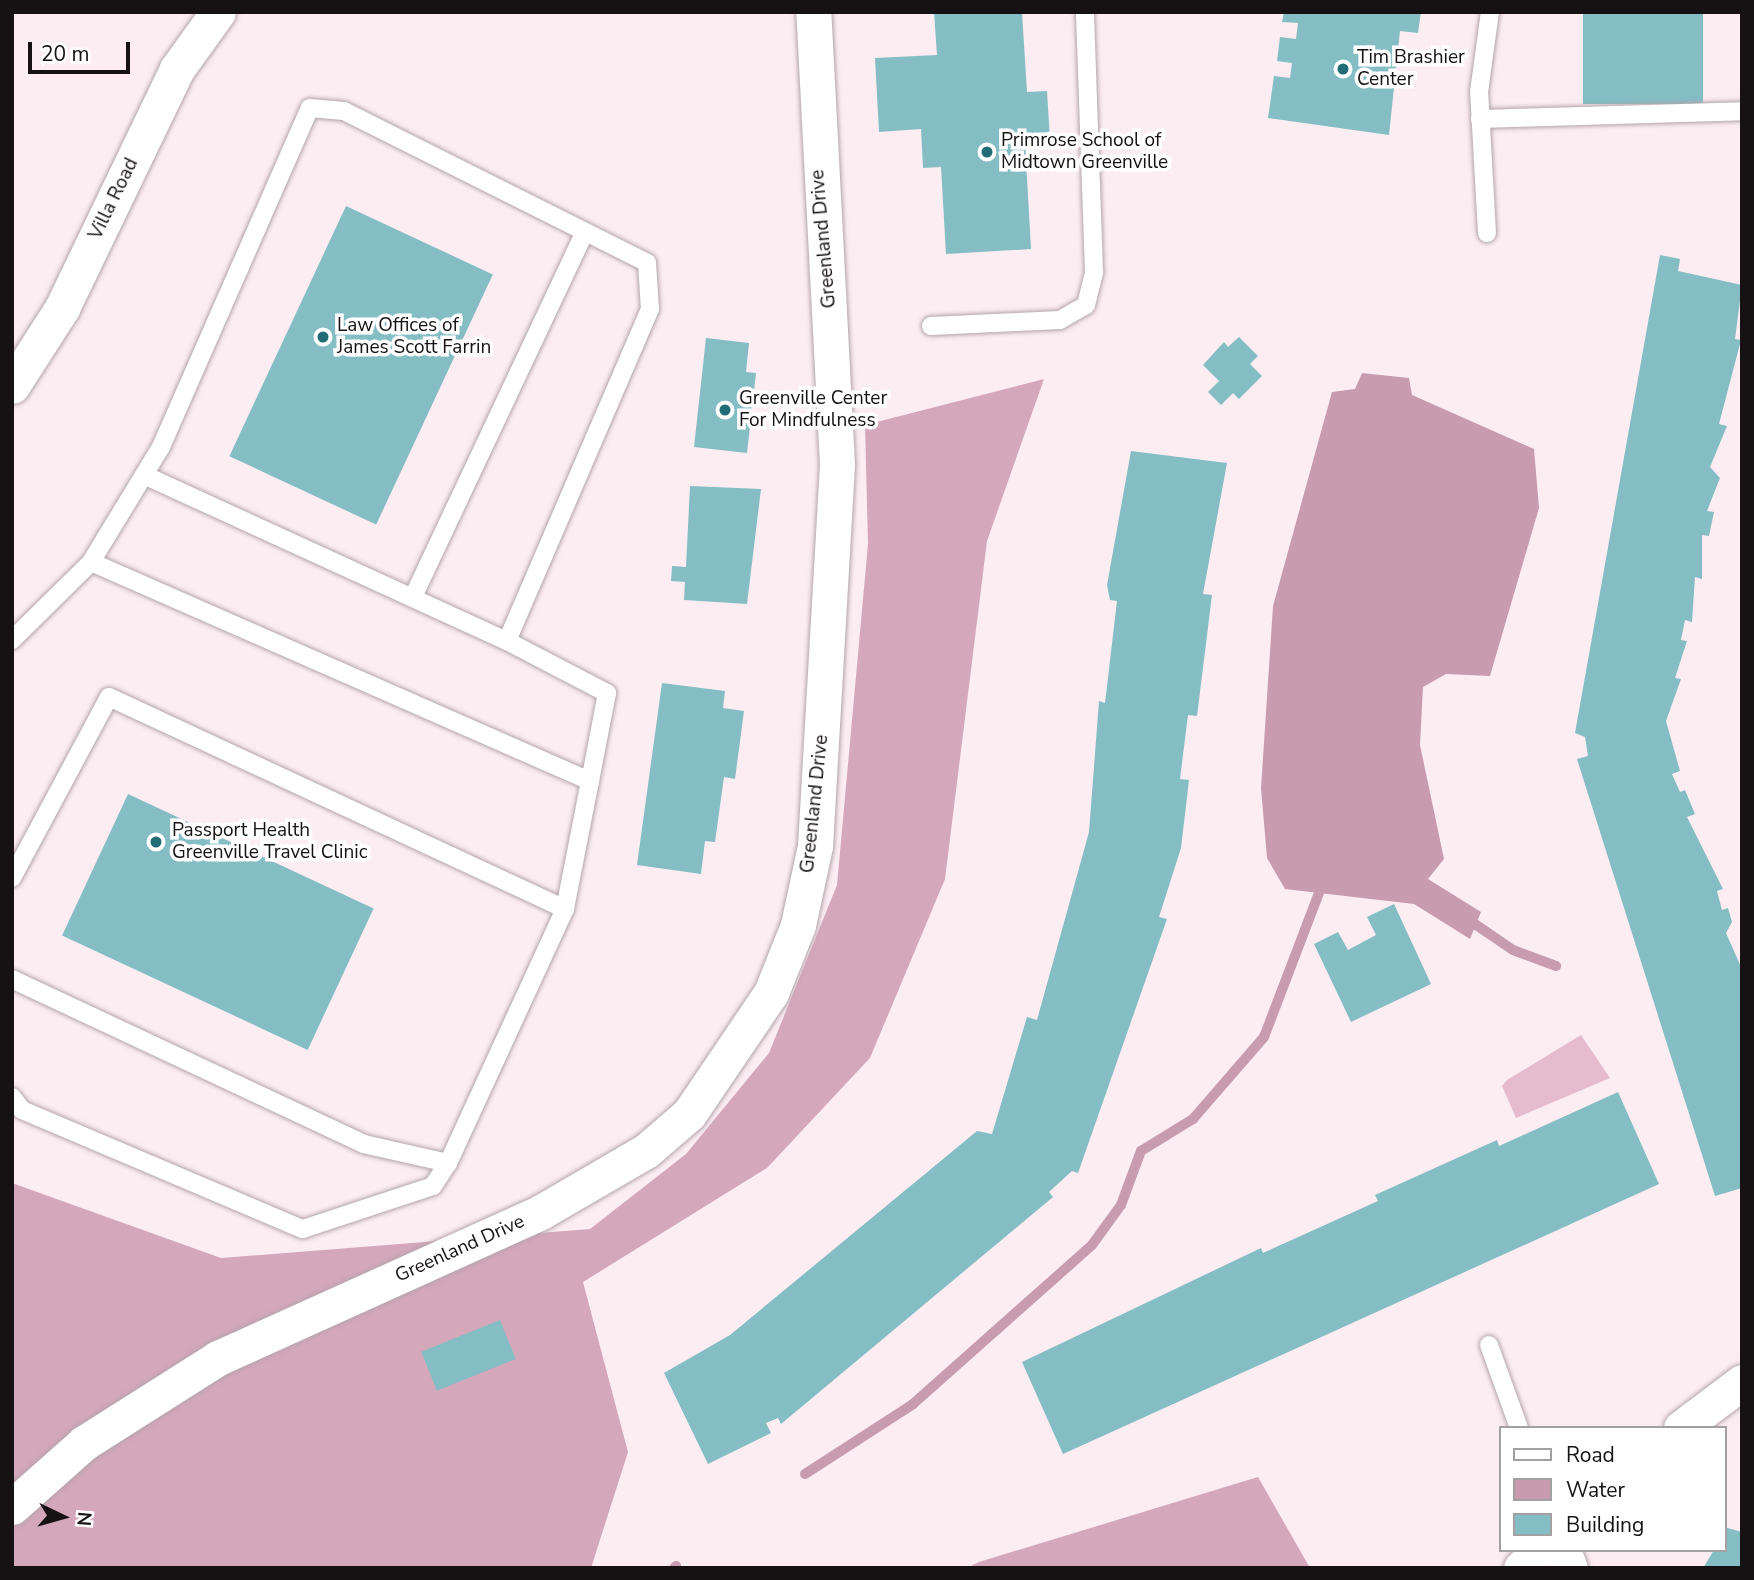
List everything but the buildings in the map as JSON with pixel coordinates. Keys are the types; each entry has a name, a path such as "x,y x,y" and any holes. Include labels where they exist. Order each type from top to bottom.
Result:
{"street":[{"name":"Villa Road","path":"12,386 62,307 177,69 218,12"},
{"name":"Greenland Drive","path":"12,1507 84,1443 218,1358 541,1212 646,1151 689,1114 771,993 798,925 815,846 837,477 813,12"},
{"path":"1684,1426 1742,1382"},
{"path":"1521,1568 1539,1552"}],"lane":[{"path":"931,326 1060,320 1086,305 1094,272 1086,12"},
{"path":"1486,233 1480,119 1490,12"},
{"path":"12,640 91,562 144,475 310,108 344,111 646,263 650,309 507,641"},
{"path":"1480,119 1742,111"},
{"path":"413,597 585,232"},
{"path":"12,1097 22,1110 303,1229 433,1186 448,1163 565,909 607,693 507,641 144,475"},
{"path":"91,562 590,781"},
{"path":"12,878 109,697 565,909"},
{"path":"12,979 364,1144 448,1163"},
{"path":"1489,1345 1518,1426"}],"shaded area":[{"path":"1044,379 987,541 945,879 870,1058 767,1168 583,1282 628,1452 591,1568 12,1568 12,1183 221,1258 590,1229 686,1154 769,1053 837,885 868,544 865,425"},
{"path":"1581,1035 1610,1078 1516,1118 1502,1086 1507,1080"},
{"path":"1258,1477 1310,1568 967,1568 979,1562"}],"water":[{"path":"1362,373 1409,378 1412,395 1534,449 1539,508 1490,676 1446,674 1423,687 1420,745 1444,859 1428,879 1481,912 1470,939 1414,904 1285,889 1267,858 1261,788 1273,606 1332,392 1355,389"}],"waterway":[{"path":"805,1474 913,1404 1092,1245 1121,1205 1141,1151 1193,1119 1264,1037 1324,880"},
{"path":"1469,920 1513,950 1556,966"}],"place":[{"name":"Tim Brashier Center","path":"1343,69"},
{"name":"Primrose School of Midtown Greenville","path":"987,152"},
{"name":"Law Offices of James Scott Farrin","path":"323,337"},
{"name":"Greenville Center For Mindfulness","path":"725,410"},
{"name":"Passport Health Greenville Travel Clinic","path":"156,842"}]}
